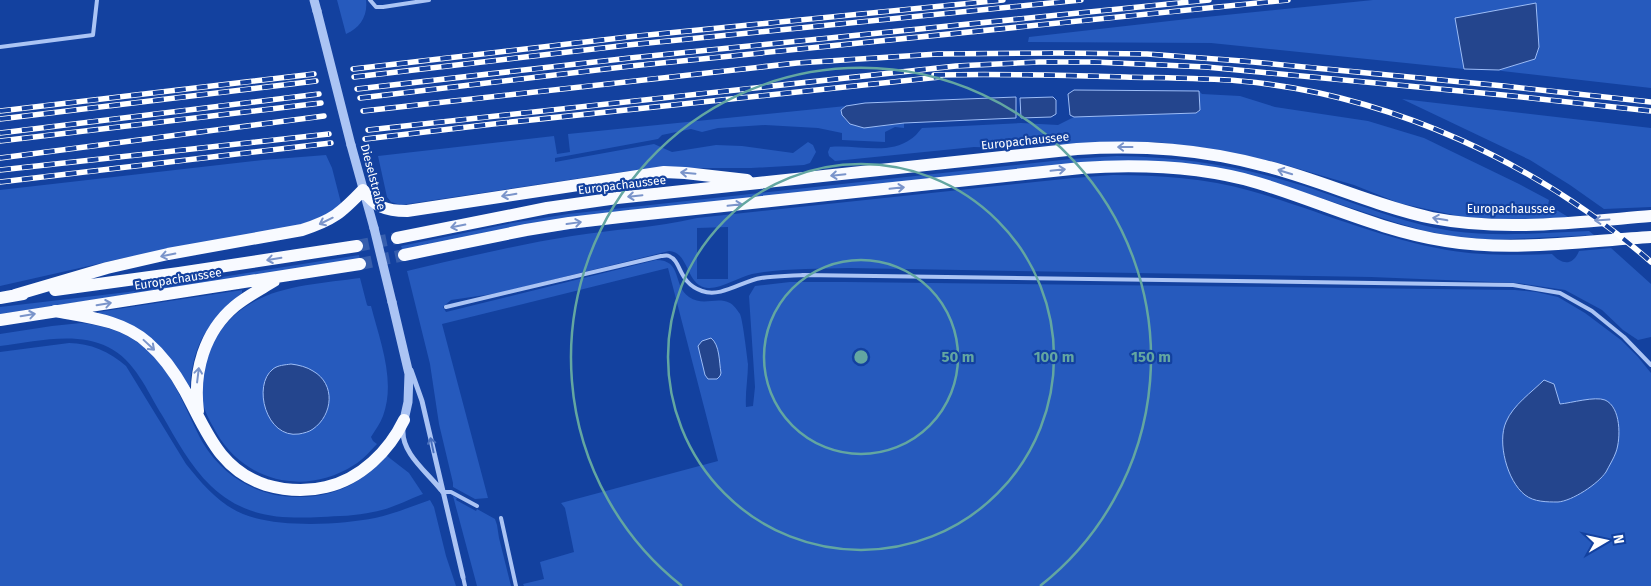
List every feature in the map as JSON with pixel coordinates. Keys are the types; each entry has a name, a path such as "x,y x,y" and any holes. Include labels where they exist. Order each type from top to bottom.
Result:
{"main road":[{"name":"Europachaussee","path":"397,238 547,208 617,198 1068,150 1112,147 1148,147 1217,155 1266,166 1430,218 1461,223 1516,225 1651,216"},
{"path":"404,256 526,230 629,216 1072,168 1141,165 1191,170 1256,182 1417,236 1448,241 1483,245 1513,245 1651,237"},
{"path":"15,295 107,268 168,254 302,230 322,224 338,215 363,190 371,201 378,206 397,211 407,211 664,172 771,183"},
{"name":"Europachaussee","path":"0,298 357,246"},
{"name":"Europachaussee","path":"0,320 360,264"},
{"path":"201,423 197,397 198,369 208,340 234,307 281,277"},
{"path":"55,311 97,318 121,326 147,342 176,377 212,443 224,459 239,472 255,482 295,491 314,490 334,485 358,474 388,447 404,420"}],"street":[{"name":"Dieselstraße","path":"314,0 407,361 409,387 402,437 406,449 442,492"},
{"name":"Dieselstraße","path":"407,361 416,380 422,401 463,577"}],"lane":[{"path":"0,47 93,35 97,0"},
{"path":"370,0 376,6 383,7 429,0"},
{"path":"446,307 661,256 669,256 676,261 682,276 690,286 704,292 720,292 760,278 803,275 1513,285 1560,293 1592,311 1624,337 1651,365"},
{"path":"442,492 451,492 477,506"},
{"path":"501,518 516,586"},
{"name":"Dieselstraße","path":"463,577 465,586"}],"shaded area":[{"path":"337,0 366,0 366,11 362,21 346,34"},
{"path":"1373,0 1651,0 1651,88 1499,70 1535,59 1456,18 1464,69 1211,43 1028,42 1029,37"},
{"path":"1536,3 1539,47 1535,59 1499,70 1464,69 1455,18"},
{"path":"1074,90 1199,91 1200,110 1196,113 1074,117 1070,115 1068,94"},
{"path":"1199,91 1202,94 1240,96 1275,107 1368,121 1424,138 1549,200 1548,205 1570,218 1516,220 1463,217 1399,203 1354,185 1275,162 1205,148 1156,142 1108,142 1005,148 974,147 835,161 829,156 828,152 830,147 840,146 892,147 912,138 922,128 1021,123 1058,125 1074,117 1196,113 1200,110"},
{"path":"1016,97 1016,118 904,123 864,128 850,124 842,115 841,110 846,106 865,103"},
{"path":"1053,97 1056,100 1056,114 1051,117 1021,118 1020,98"},
{"path":"1402,99 1651,128 1651,207 1604,209 1530,160"},
{"path":"846,106 841,110 844,118 850,123 858,126 878,127 904,123 904,128 895,127 885,132 885,142 842,140 842,133 818,128 765,125 718,128 702,132 691,129 662,135 658,139 555,158 555,162 654,144 672,152 716,145 742,146 793,153 808,142 813,145 816,152 810,163 804,165 628,171 401,205 391,202 387,197 378,156 554,136 557,154 570,152 568,134"},
{"path":"326,155 332,168 341,203 336,210 304,224 124,258 0,286 0,190 263,160"},
{"path":"1117,156 1165,158 1257,173 1304,186 1414,223 1452,231 1503,234 1589,231 1594,235 1493,240 1453,236 1425,231 1394,222 1272,182 1078,163 403,251 401,246 512,223 568,214 1071,159"},
{"path":"1113,175 1148,176 1217,183 1276,198 1397,238 1460,252 1500,255 1552,254 1563,262 1567,262 1574,259 1579,251 1611,248 1651,284 1651,337 1638,340 1623,330 1602,310 1565,290 1518,283 1371,277 849,268 764,272 752,274 719,287 708,288 695,282 681,257 669,251 499,293 451,300 443,307 446,312 656,260 664,261 674,269 680,286 689,297 700,301 725,301 733,305 740,314 748,364 746,407 753,406 755,387 749,296 755,286 790,282 846,282 1515,290 1558,297 1585,313 1621,340 1651,373 1651,586 524,586 523,584 544,579 540,562 574,552 565,508 561,503 718,461 668,268 442,324 488,498 475,499 453,487 439,424 430,364 407,271 551,240 697,218","holes":["728,227 728,279 697,279 697,228","1554,384 1560,404 1594,399 1605,400 1615,409 1610,463 1605,474 1575,497 1561,502 1526,495 1514,482 1507,467 1503,443 1505,424"]},
{"path":"359,255 360,259 0,314 0,307 128,292"},
{"path":"360,278 367,305 371,306 387,375 387,403 382,419 371,437 377,444 354,465 335,475 316,480 297,482 278,479 260,473 243,463 228,449 205,411 202,397 202,380 212,346 220,331 231,319 243,308 262,298 289,289 318,283","holes":["302,366 317,374 326,386 329,400 325,417 270,419 263,394"]},
{"path":"242,290 242,293 212,323 205,333 195,356 190,386 188,387 176,367 98,315 98,312"},
{"path":"81,323 100,326 118,332 142,345 166,372 180,395 203,443 212,455 232,476 258,490 271,494 301,497 338,491 369,473 387,456 409,473 423,494 380,511 305,518 262,514 236,504 211,486 196,470 140,377 126,360 117,353 95,342 69,339 41,340 0,346 0,334"},
{"path":"711,338 719,354 721,373 717,379 708,379 705,375 698,346 702,341"},
{"path":"77,343 99,349 126,366 186,464 219,499 243,514 273,522 327,524 382,516 430,500 434,507 446,556 456,586 0,586 0,352"},
{"path":"291,364 303,366 313,371 326,384 328,391 329,400 325,416 313,429 299,434 288,433 278,428 271,420 263,398 267,377 273,369"},
{"path":"1544,380 1554,384 1560,404 1589,399 1605,400 1614,409 1619,431 1618,446 1614,457 1602,477 1570,499 1558,502 1545,502 1525,495 1513,480 1505,461 1503,450 1503,430 1509,416 1518,404"},
{"path":"453,496 457,498 456,500 476,511 477,509 495,519 511,586 477,586"}],"tunnel":[{"path":"357,246 397,238"},
{"path":"360,264 404,255"}],"railway":[{"path":"353,69 628,37 1003,0"},
{"path":"354,77 628,45 1081,0"},
{"path":"357,89 630,58 1209,0"},
{"path":"360,98 631,66 1288,0"},
{"path":"363,111 797,63 938,54 1059,53 1147,54 1242,61 1651,102"},
{"path":"368,130 956,66 1039,62 1094,62 1206,67 1651,111"},
{"path":"0,111 314,74"},
{"path":"934,75 1053,75 1226,80 1296,88 1351,101 1406,118 1460,140 1511,165 1561,194 1608,227 1651,262"},
{"path":"365,139 940,77"},
{"path":"0,119 316,81"},
{"path":"0,133 319,94"},
{"path":"0,141 321,103"},
{"path":"0,158 324,116"},
{"path":"0,170 329,134"},
{"path":"0,182 331,143"}]}
